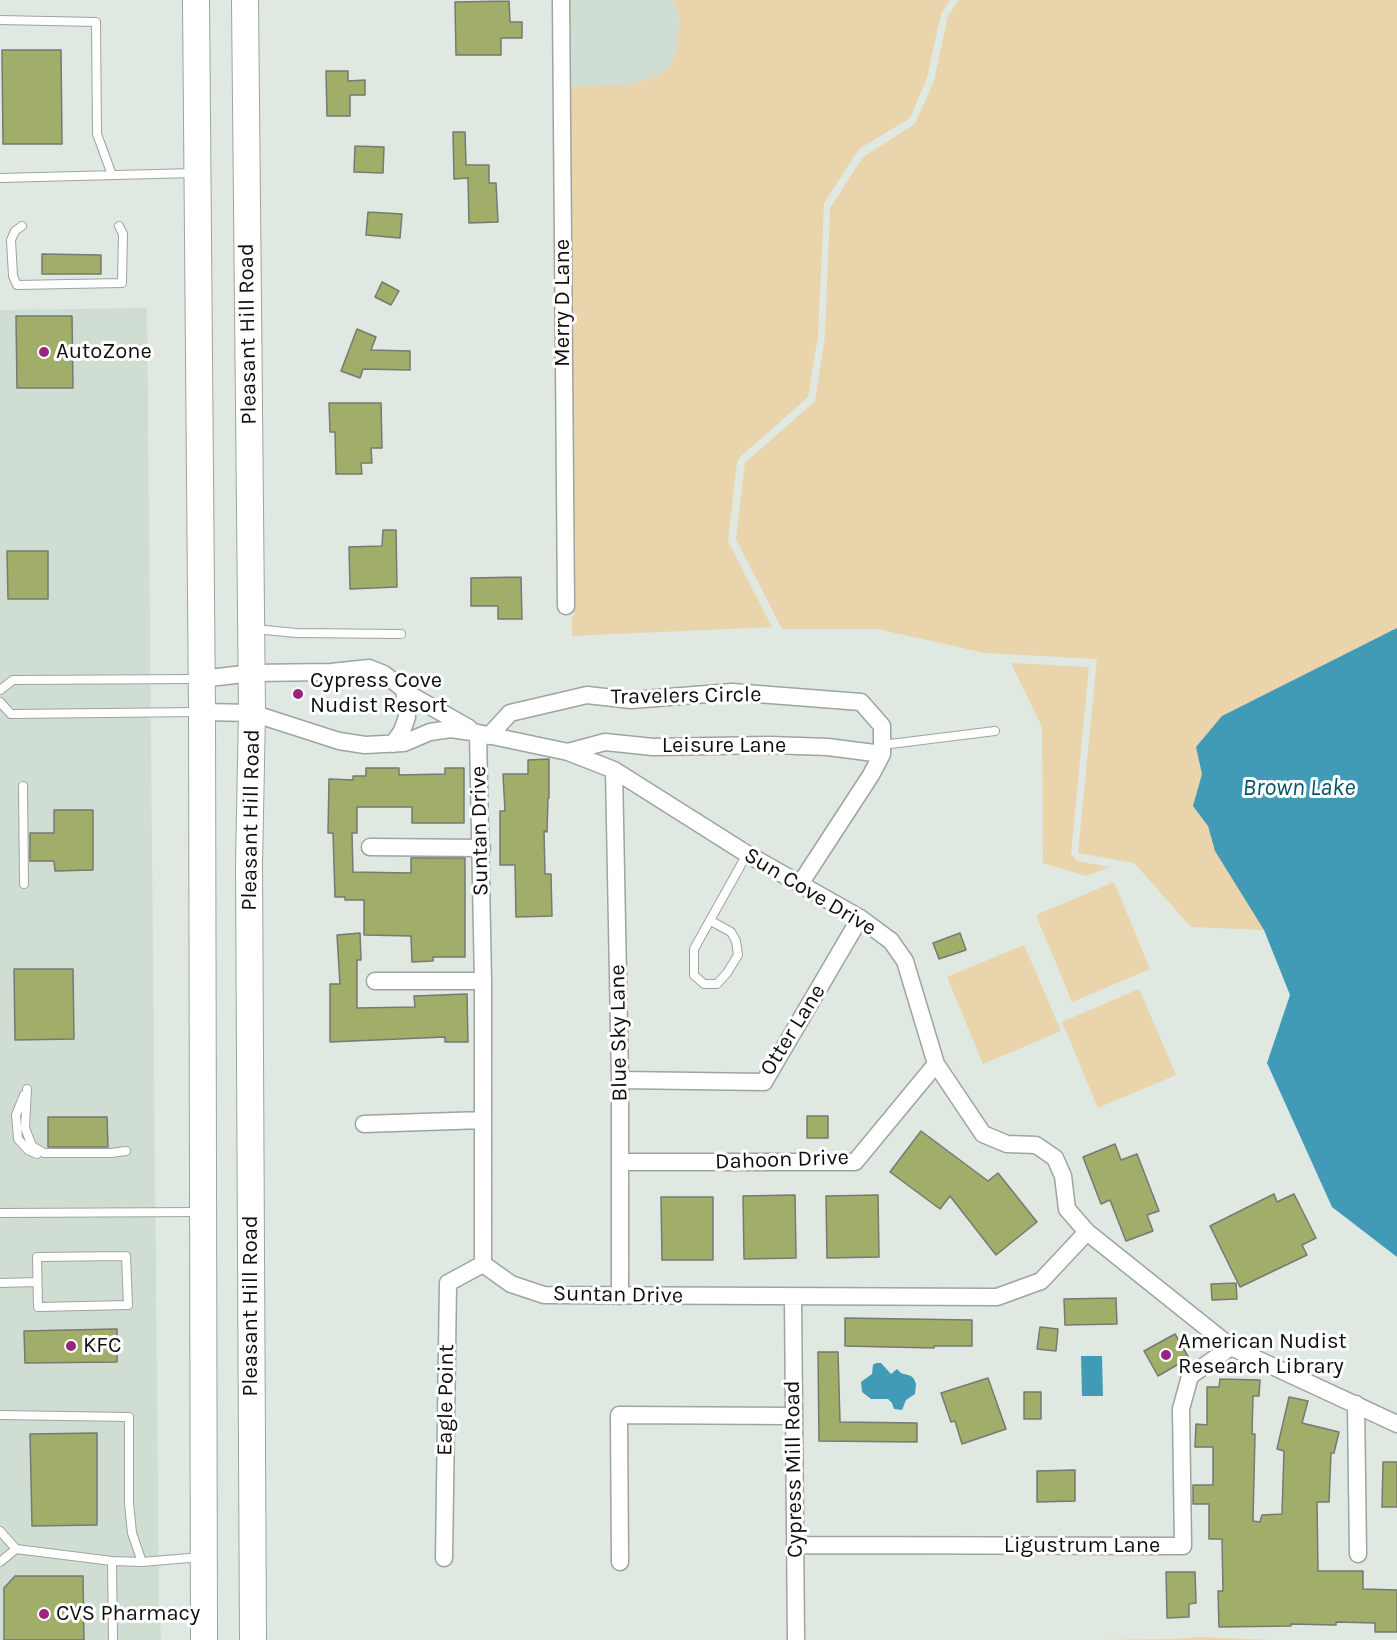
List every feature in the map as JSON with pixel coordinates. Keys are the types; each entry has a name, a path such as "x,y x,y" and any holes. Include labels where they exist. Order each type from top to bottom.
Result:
{"main road":[{"name":"Pleasant Hill Road","path":"196,0 202,712 204,1640"},
{"name":"Pleasant Hill Road","path":"245,0 252,673 249,874 253,1640"}],"street":[{"name":"Merry D Lane","path":"561,0 566,606"},
{"name":"Sun Cove Drive","path":"201,679 252,673 331,672 369,668 384,674 414,697 483,734"},
{"path":"393,744 402,731 407,717 404,689"},
{"name":"Travelers Circle","path":"483,734 510,713 587,695 631,700 732,692 861,702 882,726 882,749"},
{"name":"Sun Cove Drive","path":"202,712 252,713 339,741 365,745 404,743 430,732 451,729 568,752 614,770 747,854 860,918 891,941 905,961 936,1064 983,1134 1007,1144 1036,1145 1055,1158 1063,1176 1067,1209 1087,1232 1231,1347 1397,1424"},
{"name":"Suntan Drive","path":"483,734 483,1264 512,1284 544,1294 997,1297 1041,1281 1087,1232"},
{"name":"Leisure Lane","path":"568,752 605,742 653,747 769,745 882,749"},
{"path":"800,884 871,775 882,749"},
{"name":"Blue Sky Lane","path":"614,770 621,1162 620,1296"},
{"path":"370,847 482,848"},
{"name":"Otter Lane","path":"620,1080 764,1082 860,918"},
{"path":"375,981 483,981"},
{"name":"Dahoon Drive","path":"621,1162 855,1162 936,1064"},
{"path":"364,1124 483,1120"},
{"name":"Eagle Point","path":"444,1558 448,1283 483,1264"},
{"name":"Cypress Mill Road","path":"793,1297 796,1640"},
{"name":"Ligustrum Lane","path":"795,1545 1183,1546 1181,1409 1190,1376 1231,1347"},
{"path":"1356,1404 1358,1554"},
{"path":"620,1562 619,1415 793,1416"}],"lane":[{"path":"0,20 96,22 97,134 112,175"},
{"path":"0,178 197,173"},
{"path":"22,226 15,231 11,240 13,276 17,285 122,283 123,234 119,226"},
{"path":"251,629 296,633 401,634"},
{"path":"0,690 13,680 201,679"},
{"path":"0,702 11,714 202,712"},
{"path":"882,749 995,731"},
{"path":"23,786 24,884"},
{"path":"711,921 731,932 736,940 738,956 727,974 717,984 704,984 694,975 692,963 694,949 747,854"},
{"path":"27,1089 25,1128 32,1146 44,1153 126,1151"},
{"path":"0,1213 204,1212"},
{"path":"126,1256 128,1305 38,1307 36,1282 37,1257 126,1256"},
{"path":"0,1283 36,1282"},
{"path":"0,1414 129,1417 129,1503 132,1533 142,1562"},
{"path":"0,1531 16,1549 112,1561 142,1562 205,1557"},
{"path":"0,1562 16,1549"},
{"path":"112,1561 114,1640"}],"shaded area":[{"path":"569,0 673,0 680,19 676,53 669,68 654,77 630,85 570,87"},
{"path":"673,0 950,0 941,14 927,78 910,118 859,149 824,203 818,336 808,397 737,462 728,541 772,627 572,636 572,616 574,616 570,87 630,85 654,77 669,68 676,53 680,19"},
{"path":"959,0 1397,0 1397,801 1264,930 1191,927 1134,863 1078,853 1097,659 985,653 877,629 782,629 736,539 745,463 815,401 825,336 830,208 863,157 915,124 934,81 948,16"},
{"path":"147,308 161,1640 0,1640 0,310"},
{"path":"1011,663 1089,667 1071,854 1077,861 1110,867 1086,876 1043,863 1042,727"},
{"path":"1114,882 1150,969 1072,1002 1036,915"},
{"path":"1024,945 1061,1031 983,1064 947,977"},
{"path":"1139,989 1176,1075 1098,1108 1062,1022"},
{"path":"1196,1637 1272,1640 1095,1640 1175,1639"}],"water":[{"name":"Brown Lake","path":"1397,628 1397,1257 1332,1207 1267,1063 1290,995 1264,930 1215,851 1208,826 1193,806 1202,774 1196,747 1222,716"},
{"path":"1081,1356 1102,1356 1103,1396 1082,1396"},
{"path":"881,1363 891,1374 897,1369 914,1379 915,1394 906,1400 902,1410 894,1409 888,1399 871,1399 862,1392 861,1382 872,1374 873,1365"}],"building":[{"path":"509,1 510,22 522,22 522,38 501,38 501,55 456,55 455,2"},
{"path":"2,50 61,50 62,144 3,144"},
{"path":"326,71 348,71 348,81 365,80 365,95 350,95 350,116 327,116"},
{"path":"453,132 465,132 466,165 489,165 489,183 496,183 498,222 469,223 468,178 454,179"},
{"path":"355,146 384,147 383,173 354,172"},
{"path":"368,212 402,214 400,238 366,235"},
{"path":"42,254 101,255 101,274 42,274"},
{"path":"382,282 399,291 391,305 375,297"},
{"name":"AutoZone","path":"16,316 72,316 73,388 17,388"},
{"path":"357,329 376,337 371,350 410,351 410,370 363,369 360,378 341,371"},
{"path":"329,403 381,403 382,448 371,448 372,463 361,463 362,474 336,474 335,432 330,432"},
{"path":"383,530 396,530 397,587 350,589 349,547 382,546"},
{"path":"7,551 48,551 48,599 8,599"},
{"path":"521,577 522,619 498,619 498,606 471,606 471,578"},
{"path":"549,759 547,832 544,831 545,874 551,874 552,916 516,917 515,865 500,865 500,811 505,811 503,774 528,774 528,760"},
{"path":"366,768 399,768 399,775 445,774 445,768 464,768 464,823 412,823 412,807 357,807 357,833 352,833 353,872 411,873 411,858 465,858 465,957 433,957 433,961 412,962 411,936 364,935 364,900 345,900 345,897 335,897 333,833 328,833 329,779 353,780 353,776 366,776"},
{"path":"54,810 93,810 93,870 55,871 54,861 30,861 30,833 54,833"},
{"path":"360,933 361,960 357,960 357,1008 415,1007 414,996 467,994 468,1042 445,1042 445,1037 330,1042 330,984 340,984 337,935"},
{"path":"960,933 966,950 939,959 933,943"},
{"path":"14,969 73,969 74,1039 15,1040"},
{"path":"807,1116 828,1116 828,1138 807,1138"},
{"path":"48,1117 107,1117 108,1147 48,1147"},
{"path":"921,1131 988,1181 998,1173 1037,1222 996,1255 950,1196 940,1209 890,1172"},
{"path":"1115,1144 1121,1160 1137,1154 1159,1211 1147,1215 1153,1231 1126,1241 1110,1200 1101,1204 1083,1157"},
{"path":"1274,1194 1277,1202 1294,1194 1316,1238 1302,1245 1307,1255 1240,1287 1210,1226"},
{"path":"795,1195 796,1258 744,1259 743,1196"},
{"path":"878,1195 879,1257 827,1258 826,1196"},
{"path":"661,1197 713,1197 713,1260 662,1260"},
{"path":"1236,1283 1237,1299 1212,1300 1211,1284"},
{"path":"1116,1298 1117,1324 1065,1325 1064,1299"},
{"path":"845,1318 972,1320 972,1346 934,1346 934,1348 845,1346"},
{"path":"1040,1327 1058,1329 1056,1351 1037,1349"},
{"name":"KFC","path":"117,1329 117,1362 25,1363 24,1331"},
{"path":"1175,1334 1189,1358 1158,1376 1144,1351"},
{"path":"818,1352 838,1352 840,1422 917,1423 917,1442 819,1441"},
{"path":"988,1378 1006,1429 962,1444 955,1421 951,1422 941,1393"},
{"path":"1220,1379 1260,1380 1259,1396 1253,1396 1252,1434 1255,1434 1253,1521 1260,1522 1262,1515 1282,1514 1284,1451 1277,1449 1289,1397 1308,1401 1302,1423 1339,1432 1334,1453 1331,1453 1329,1502 1317,1502 1318,1571 1363,1571 1363,1589 1397,1590 1397,1632 1375,1632 1375,1623 1336,1622 1336,1625 1219,1627 1218,1591 1223,1591 1222,1539 1209,1539 1209,1504 1193,1504 1193,1485 1213,1485 1213,1447 1195,1447 1196,1424 1207,1425 1207,1387 1219,1387"},
{"path":"1024,1392 1041,1392 1041,1419 1024,1419"},
{"path":"97,1433 97,1525 32,1526 30,1434"},
{"path":"1383,1462 1397,1462 1397,1507 1382,1507"},
{"path":"1075,1470 1075,1501 1037,1502 1037,1471"},
{"path":"1166,1572 1195,1572 1196,1603 1189,1604 1189,1617 1167,1618"},
{"name":"CVS Pharmacy","path":"15,1576 83,1576 84,1640 4,1640 4,1588"}],"place":[{"name":"AutoZone","path":"44,352"},
{"name":"Cypress Cove Nudist Resort","path":"298,694"},
{"name":"KFC","path":"71,1346"},
{"name":"American Nudist Research Library","path":"1166,1355"},
{"name":"CVS Pharmacy","path":"44,1614"}]}
